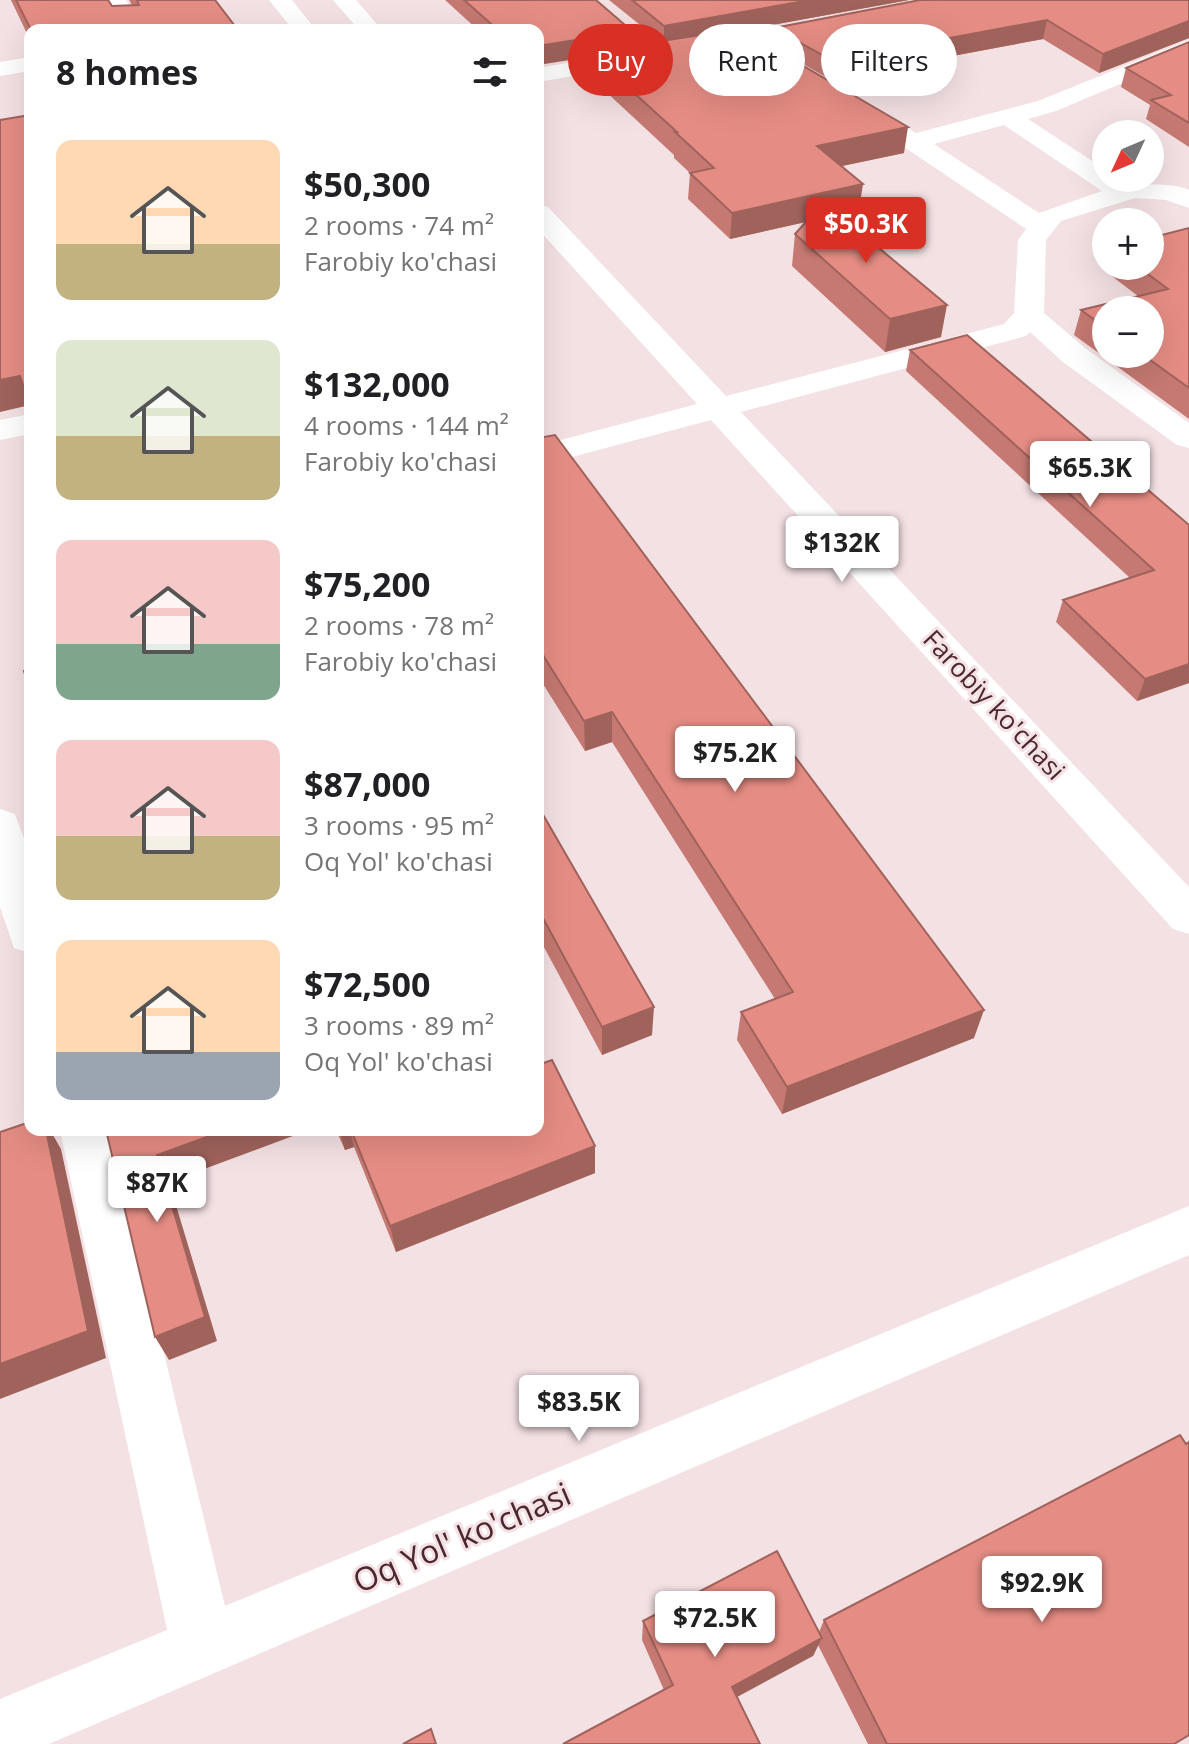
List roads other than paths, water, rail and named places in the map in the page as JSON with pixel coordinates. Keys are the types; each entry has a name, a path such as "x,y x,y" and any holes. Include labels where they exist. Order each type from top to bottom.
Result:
{"street":[{"path":"115,0 128,24"},
{"path":"280,0 300,24"},
{"path":"344,0 366,24"},
{"path":"805,30 852,21"},
{"path":"913,142 1047,106 1189,47"},
{"path":"0,69 24,65"},
{"path":"544,74 568,70"},
{"path":"834,96 913,142 1042,227"},
{"path":"1009,117 1123,193"},
{"path":"544,454 1015,330 1029,315 1032,240 1051,215 1133,190 1171,192 1189,200"},
{"name":"Farobiy ko'chasi","path":"544,219 1189,916"},
{"path":"1029,315 1074,355 1189,438"},
{"path":"0,430 24,425"},
{"path":"0,825 19,932"},
{"path":"86,1136 203,1647"},
{"name":"Oq Yol' ko'chasi","path":"0,1732 1189,1230"}]}
